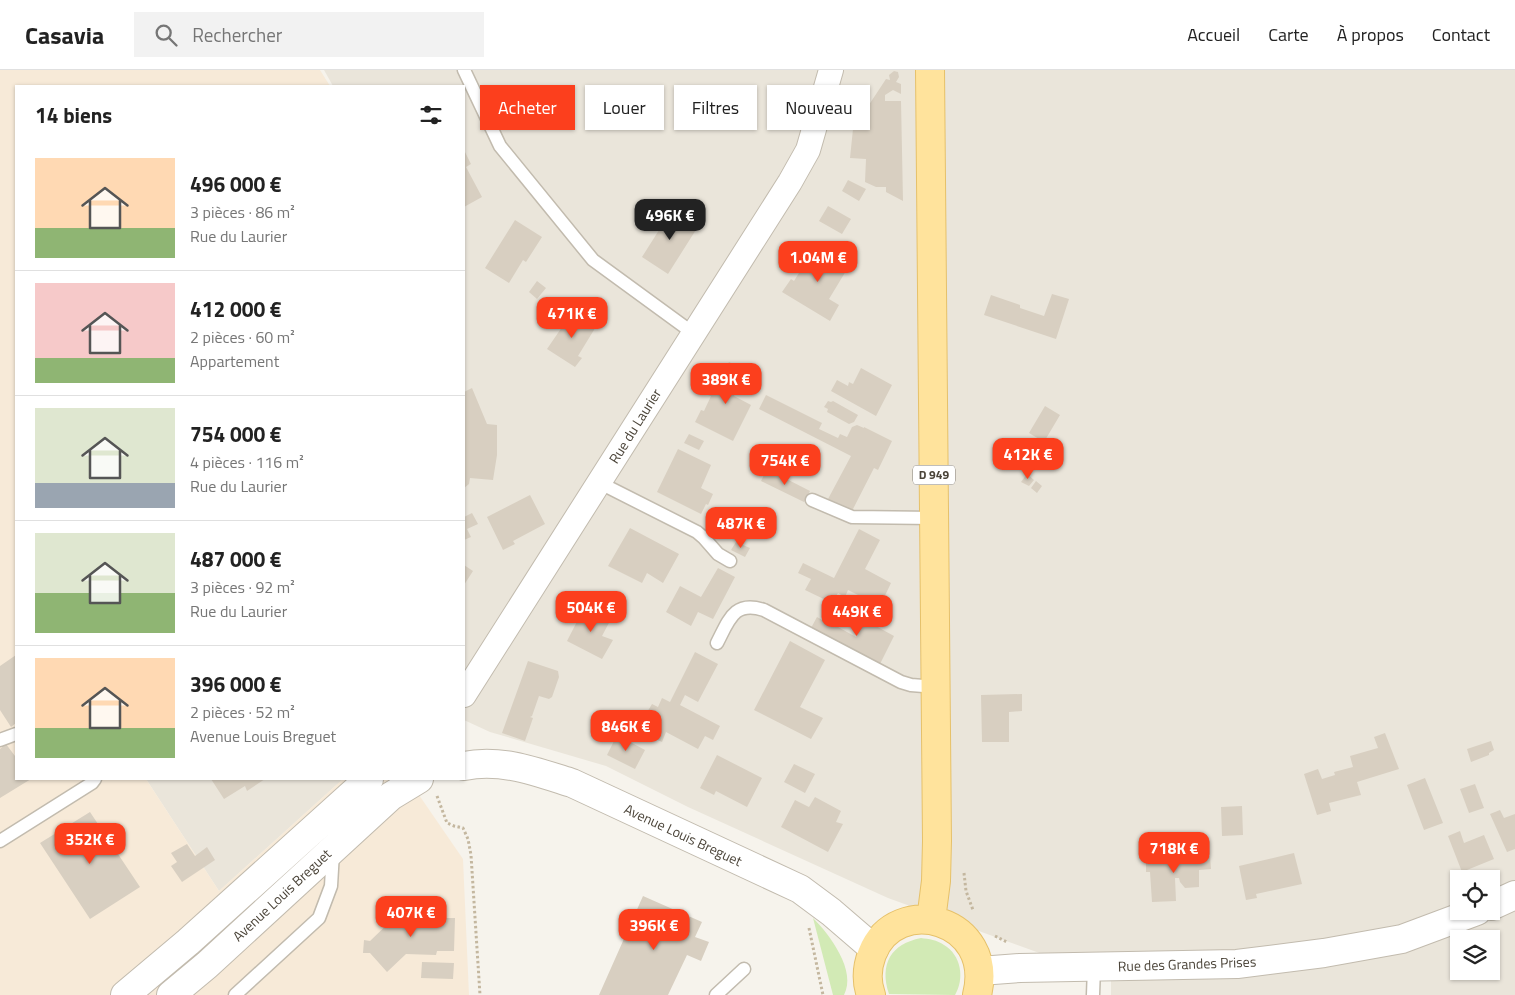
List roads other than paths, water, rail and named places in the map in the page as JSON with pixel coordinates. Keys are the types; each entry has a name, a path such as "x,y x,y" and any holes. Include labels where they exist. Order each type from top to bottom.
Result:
{"main road":[{"name":"D 949","path":"930,70 937,855 934,904 931,920"},
{"path":"871,995 867,970 874,949 882,938 898,926 917,920 931,920 943,923 964,937 972,947 978,983"}],"street":[{"name":"Rue du Laurier","path":"465,693 790,182 808,150 831,70"},
{"name":"Avenue Louis Breguet","path":"467,764 498,763 535,771 572,783 800,889 831,912 874,949"},
{"name":"Avenue Louis Breguet","path":"125,995 188,942 368,780"},
{"name":"Avenue Louis Breguet","path":"171,995 207,965 391,796 428,787"},
{"path":"1500,902 1515,895"},
{"name":"Rue des Grandes Prises","path":"978,983 1020,968 1237,964 1324,953 1402,939 1453,920"}],"lane":[{"path":"464,70 500,146 593,260 693,333"},
{"path":"600,483 697,532 718,554 730,561"},
{"path":"812,500 852,517 934,518"},
{"path":"717,643 731,617 744,607 753,606 901,682 911,685 936,686"},
{"path":"0,740 15,734"},
{"path":"0,841 92,783 94,780"},
{"path":"235,995 319,918 331,886 333,848"},
{"path":"1093,995 1094,967"},
{"path":"716,995 744,969"}]}
